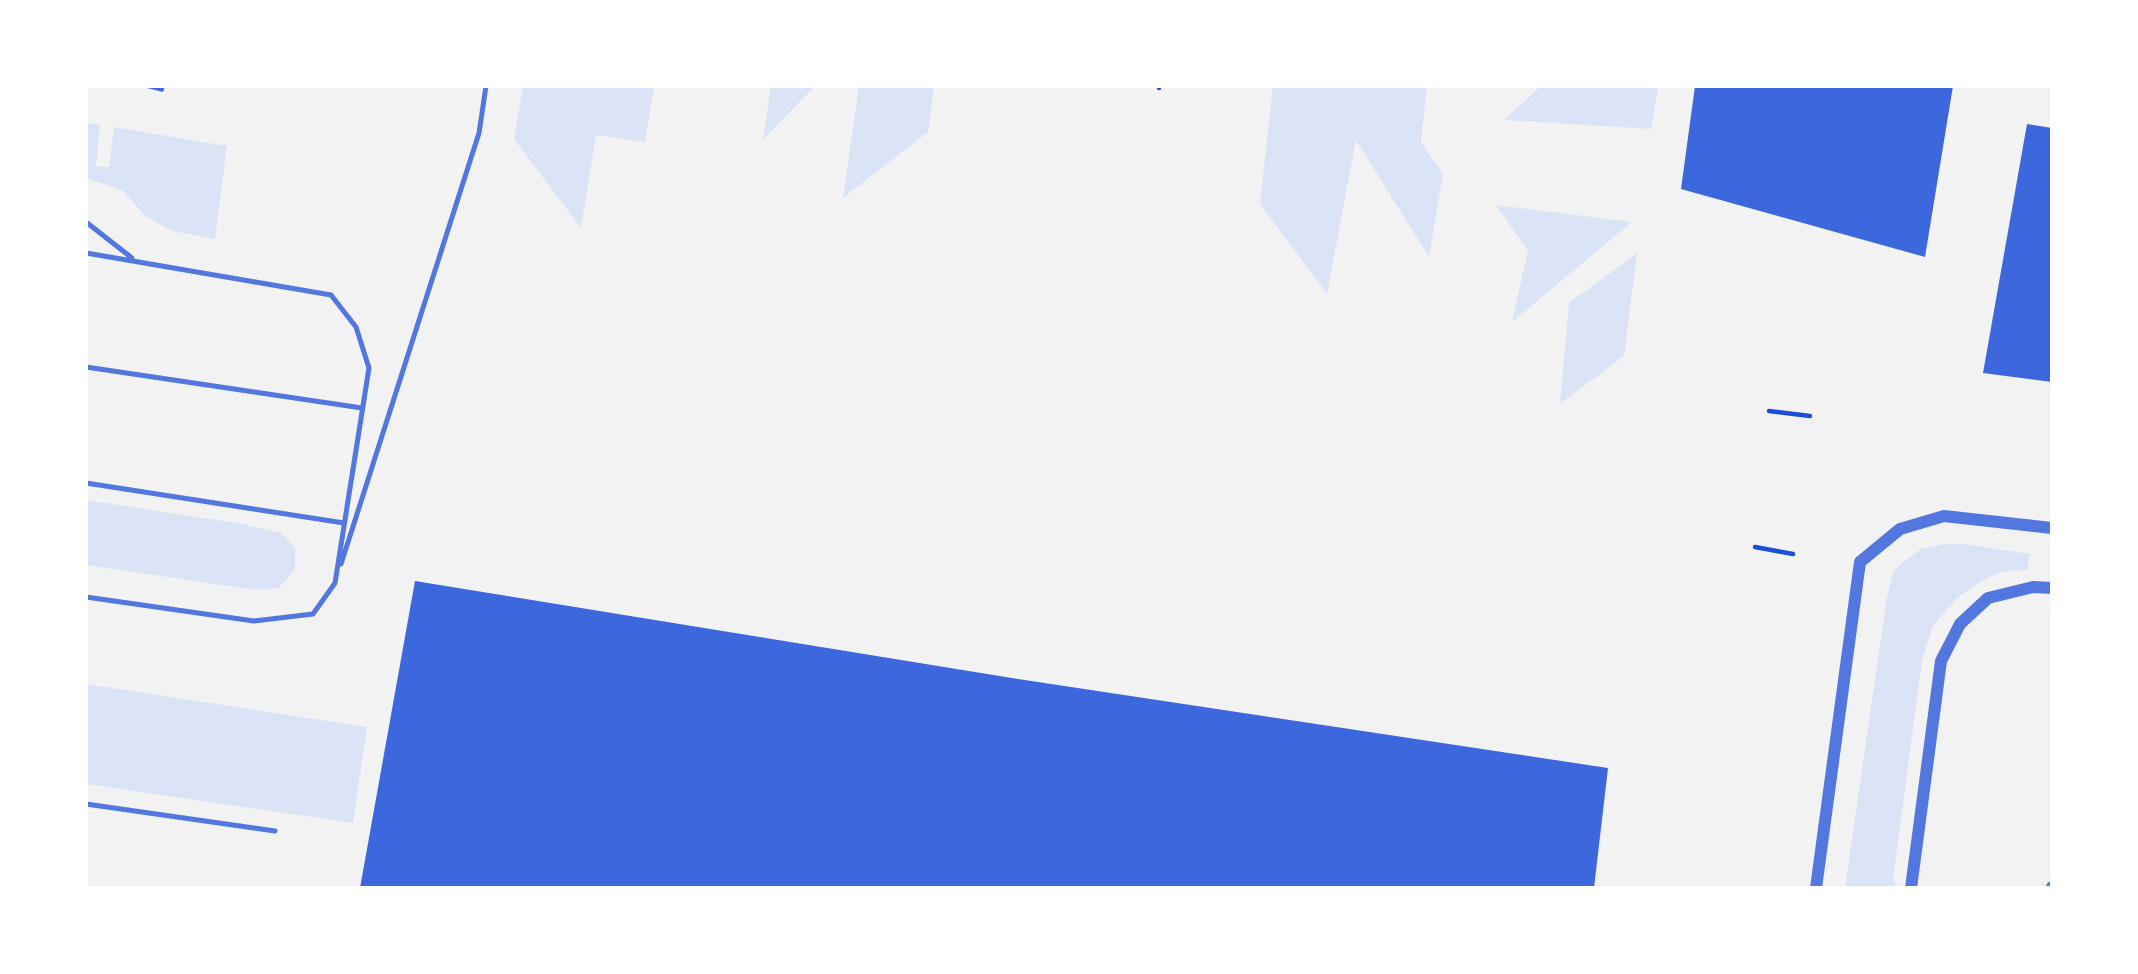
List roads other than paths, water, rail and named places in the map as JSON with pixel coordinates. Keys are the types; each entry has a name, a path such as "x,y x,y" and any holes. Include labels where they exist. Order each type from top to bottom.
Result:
{"street":[{"path":"1816,888 1860,562 1900,528 1944,516 2052,528"},
{"path":"1911,888 1941,662 1960,624 1988,597 2033,587 2052,588"}],"lane":[{"path":"86,597 254,621 313,614 335,583 479,133 486,86"},
{"path":"86,222 135,260"},
{"path":"86,253 331,295 356,327 369,368 335,583"},
{"path":"86,367 362,408"},
{"path":"86,483 344,523"},
{"path":"86,804 275,831"}]}
